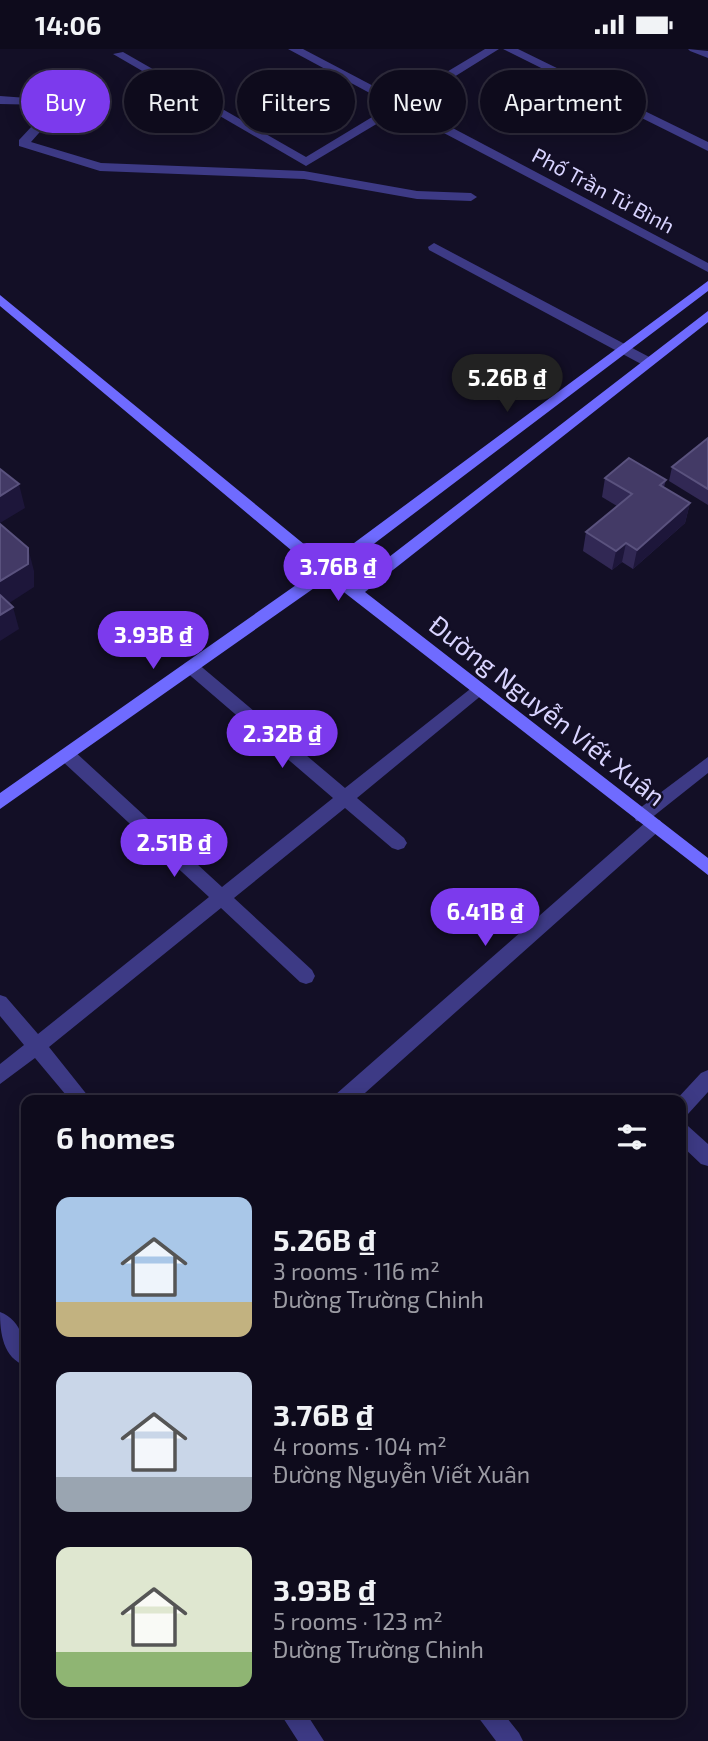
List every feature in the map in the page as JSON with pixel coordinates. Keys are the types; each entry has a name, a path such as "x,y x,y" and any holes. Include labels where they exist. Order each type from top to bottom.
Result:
{"street":[{"path":"127,49 118,54 305,169"},
{"name":"Phố Trần Tử Bình","path":"294,49 369,89"},
{"path":"457,70 493,49"},
{"path":"509,49 708,146"},
{"path":"694,49 708,55"},
{"path":"0,100 51,102 55,108 23,143 100,167 132,170 305,169 417,195 471,197"},
{"path":"305,169 369,125"},
{"name":"Phố Trần Tử Bình","path":"451,133 708,268"},
{"path":"435,247 649,362"},
{"path":"0,802 327,571 708,285"},
{"name":"Đường Nguyễn Viết Xuân","path":"0,299 327,571 708,867"},
{"path":"354,592 708,315"},
{"path":"488,450 513,467"},
{"path":"191,667 397,843"},
{"path":"0,1075 480,690"},
{"path":"67,755 223,897 306,977"},
{"path":"349,1095 708,764"},
{"path":"0,1003 78,1095"},
{"path":"686,1103 708,1079"},
{"path":"686,1137 708,1157"},
{"path":"0,1322 21,1349"},
{"path":"296,1718 312,1741"},
{"path":"491,1718 510,1741"}],"building":[{"path":"708,438 708,489 672,467"},
{"path":"629,458 666,480 660,485 690,503 637,550 626,543 616,551 586,532 632,494 605,478"},
{"path":"0,469 19,484 0,496"},
{"path":"0,524 28,548 28,564 0,581"},
{"path":"0,595 13,607 0,615"}]}
